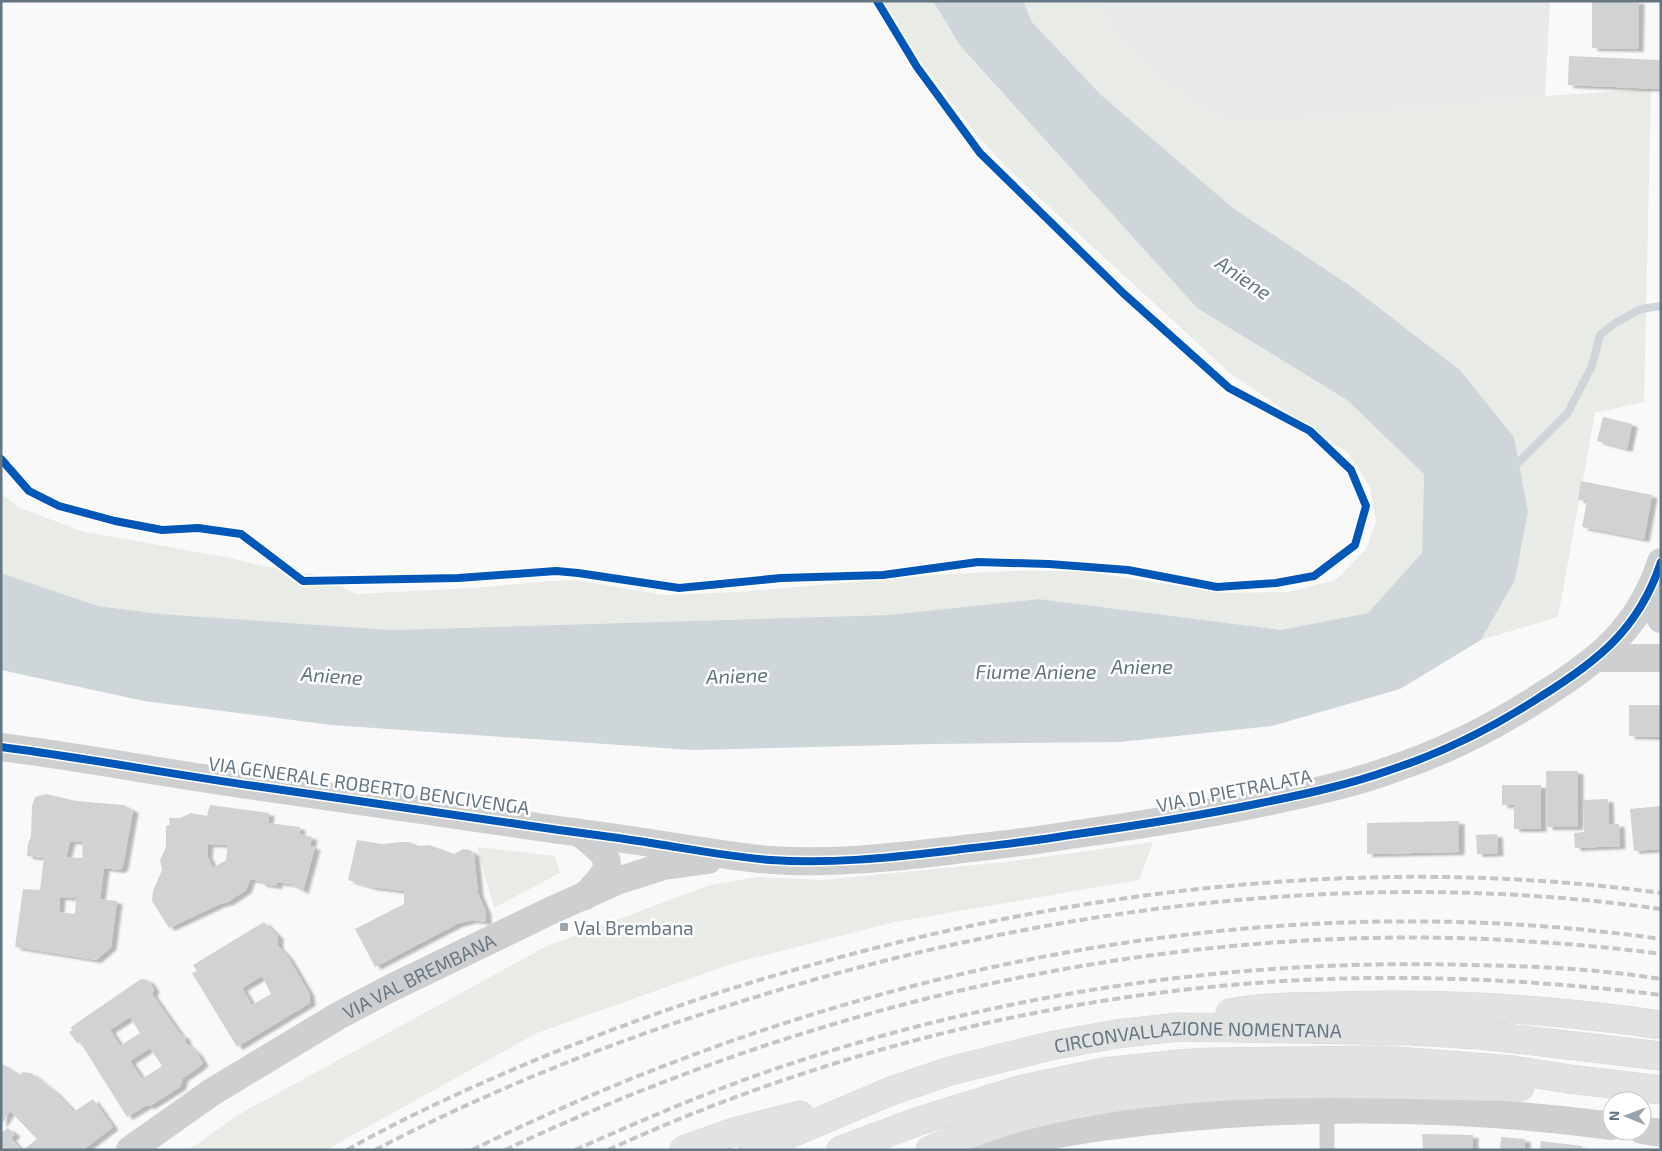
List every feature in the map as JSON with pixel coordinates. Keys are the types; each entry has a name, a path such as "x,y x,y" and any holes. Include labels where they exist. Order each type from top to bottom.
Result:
{"highway":[{"path":"1178,1027 1206,1018 1240,1011 1372,1004 1448,1004 1506,1007 1602,1016 1661,1025"},
{"name":"CIRCONVALLAZIONE NOMENTANA","path":"752,1150 891,1092 950,1072 1021,1052 1116,1034 1178,1027 1411,1031 1481,1035 1661,1056"},
{"name":"CIRCONVALLAZIONE NOMENTANA","path":"841,1150 919,1121 1019,1090 1104,1072 1196,1063 1382,1060 1513,1070 1654,1089"},
{"path":"930,1150 1023,1116 1097,1101 1177,1090 1248,1085 1654,1089"},
{"path":"687,1149 734,1132 891,1092"}],"street":[{"name":"VIA DI PIETRALATA","path":"731,856 815,861 881,858 1027,842 1221,811 1333,788 1405,765 1468,737 1521,709 1554,688 1597,658 1628,624 1644,603 1661,562"},
{"path":"1651,589 1657,612 1661,619"},
{"path":"1597,658 1661,658"},
{"name":"VIA GENERALE ROBERTO BENCIVENGA","path":"1,747 731,856"},
{"path":"580,833 600,849 606,860 607,868 605,874 585,896"},
{"name":"VIA VAL BREMBANA","path":"130,1150 212,1092 338,1016 404,981 617,881 653,869 731,856"},
{"path":"979,1150 1108,1126 1221,1115 1327,1110 1447,1111 1512,1115 1602,1125"}],"lane":[{"path":"1327,1110 1327,1150"}],"shaded area":[{"path":"884,1 933,1 960,47 1197,308 1347,400 1424,474 1422,553 1369,613 1281,630 1039,599 888,615 392,630 159,614 98,606 1,573 1,493 18,507 81,531 318,575 356,594 575,580 664,595 739,592 936,575 1012,571 1082,571 1226,593 1288,592 1336,580 1366,549 1376,522 1370,487 1348,453 1231,374 1007,168 975,133 922,63"},
{"path":"1023,1 1093,1 1120,40 1175,90 1216,115 1235,121 1258,123 1545,96 1651,89 1644,402 1595,413 1558,617 1481,640 1515,580 1528,511 1514,437 1460,370 1352,287 1233,208 1100,94 1032,22"},
{"path":"1093,1 1550,1 1545,96 1258,123 1235,121 1216,115 1175,90 1120,40"},
{"path":"1153,842 1139,880 895,922 734,963 537,1033 326,1150 189,1150 236,1116 547,946 707,886 756,877 823,880 1015,861"},
{"path":"477,847 555,856 560,873 494,908"}],"water":[{"name":"Fiume Aniene","path":"933,1 1023,1 1032,22 1100,94 1233,208 1352,287 1460,370 1514,437 1528,511 1515,580 1481,640 1400,689 1272,726 1120,742 692,750 331,725 144,701 1,670 1,573 98,606 160,614 392,630 888,615 1039,599 1281,630 1368,613 1422,553 1424,474 1347,400 1197,308 960,46"}],"building":[{"path":"1592,1 1639,1 1638,49 1592,48"},
{"path":"1569,56 1661,60 1661,89 1568,85"},
{"path":"1603,417 1632,424 1627,449 1597,441"},
{"path":"1581,481 1652,495 1644,539 1582,527 1587,501 1578,500"},
{"path":"1629,705 1661,705 1661,737 1629,736"},
{"path":"1546,771 1578,771 1578,827 1547,827"},
{"path":"1502,785 1541,785 1541,829 1514,829 1514,805 1502,805"},
{"path":"46,794 76,801 123,805 133,810 123,866 120,870 104,868 100,899 117,901 111,947 96,960 15,947 23,889 40,890 44,858 27,856 31,836 32,806 35,797","holes":["70,841 83,842 82,858 66,857","60,897 76,898 75,914 59,912"]},
{"path":"1608,799 1609,824 1619,824 1620,846 1575,848 1574,833 1584,832 1583,800"},
{"path":"210,805 269,813 268,823 300,827 299,834 312,837 310,846 315,847 303,891 291,884 277,882 277,886 262,884 260,881 250,879 246,890 228,902 169,928 152,901 153,891 162,870 160,860 166,847 166,826 170,825 169,818 180,818 191,813 207,816","holes":["208,844 228,845 226,860 213,868 207,855"]},
{"path":"1661,806 1661,849 1634,851 1630,809"},
{"path":"1459,821 1459,852 1367,854 1367,823"},
{"path":"1497,834 1498,853 1477,854 1476,835"},
{"path":"357,840 382,844 409,842 419,846 429,845 454,854 463,849 470,850 474,854 478,893 486,912 486,922 472,920 457,924 375,967 355,929 404,904 404,891 371,887 348,880"},
{"path":"264,922 278,936 278,946 288,957 309,993 310,1003 237,1047 192,973 197,971 193,965","holes":["262,976 271,994 252,1005 242,988"]},
{"path":"141,979 148,980 154,989 152,994 180,1034 185,1037 186,1043 197,1053 203,1063 183,1078 180,1087 150,1106 147,1105 127,1117 80,1042 77,1043 69,1032 72,1030 71,1027","holes":["130,1017 140,1033 120,1046 110,1030","150,1048 162,1066 142,1079 130,1061"]},
{"path":"1,1063 19,1075 23,1072 31,1073 55,1092 74,1112 93,1099 113,1127 83,1150 23,1150 37,1139 10,1111 1,1125"},
{"path":"8,1128 15,1134 11,1138 21,1150 1,1150 1,1130 3,1132"},
{"path":"1422,1134 1473,1135 1473,1150 1423,1150"},
{"path":"1501,1137 1525,1139 1525,1150 1500,1150"},
{"path":"1541,1141 1582,1146 1582,1150 1540,1150"}],"waterway":[{"path":"1519,462 1567,414 1592,366 1600,335 1615,323 1641,309 1661,306"}],"railway":[{"path":"347,1150 413,1115 480,1084 555,1052 643,1018 763,979 873,949 984,923 1095,903 1208,888 1321,879 1434,877 1548,881 1661,893"},
{"path":"375,1150 461,1108 548,1070 637,1036 727,1006 840,972 955,944 1071,922 1189,905 1307,895 1425,892 1543,897 1661,909"},
{"path":"472,1150 611,1087 755,1033 902,989 1051,955 1202,933 1355,922 1508,924 1661,939"},
{"path":"505,1150 623,1098 744,1053 868,1014 993,983 1120,960 1248,945 1377,938 1506,940 1623,949 1661,954"},
{"path":"575,1150 722,1088 857,1043 943,1020 1029,1001 1117,986 1205,975 1382,964 1542,967 1590,970 1661,979"},
{"path":"608,1150 698,1112 790,1078 884,1049 980,1025 1076,1005 1174,991 1272,982 1369,978 1515,982 1661,995"}],"cycle path":[{"path":"1,459 29,491 59,506 115,521 162,530 198,528 241,534 303,581 458,578 556,571 679,588 781,578 883,575 978,562 1049,564 1128,570 1217,587 1276,583 1314,576 1355,545 1366,506 1351,470 1310,431 1229,388 1123,293 980,153 917,67 877,1"},
{"path":"1,747 742,857 815,861 859,860 925,854 1039,840 1237,808 1342,785 1429,756 1504,719 1561,684 1598,656 1628,625 1641,606 1652,586 1661,562"}],"place":[{"name":"Val Brembana","path":"564,927"}],"water label":[{"name":"Aniene","path":"1244,277"},
{"name":"Aniene","path":"1142,666"},
{"name":"Aniene","path":"332,675"},
{"name":"Aniene","path":"737,675"}]}
